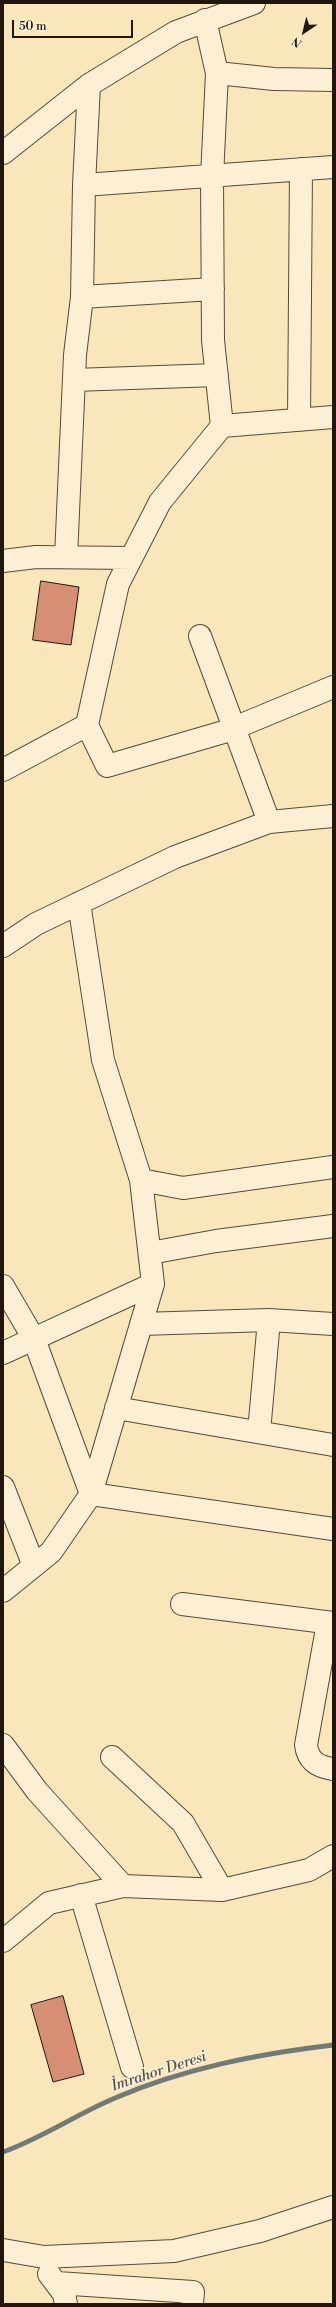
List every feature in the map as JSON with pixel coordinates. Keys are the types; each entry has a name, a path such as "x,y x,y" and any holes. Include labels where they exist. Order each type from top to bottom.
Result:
{"street":[{"path":"3,153 89,85 176,32 254,3"},
{"path":"205,20 216,73 212,177 213,340 222,426 160,502 118,584 87,725 107,766 235,728 333,687"},
{"path":"216,73 274,79 333,80"},
{"path":"66,557 74,380 82,297 84,185 89,85"},
{"path":"84,185 212,177 333,167"},
{"path":"299,420 301,169"},
{"path":"82,297 213,289"},
{"path":"74,380 217,375"},
{"path":"222,426 333,417"},
{"path":"3,561 36,557 131,558"},
{"path":"200,636 269,822"},
{"path":"3,770 87,725"},
{"path":"3,946 36,924 175,857 269,822 333,816"},
{"path":"3,1591 51,1552 91,1494 153,1284 141,1180 103,1060 79,903"},
{"path":"141,1180 183,1188 333,1167"},
{"path":"150,1253 216,1240 333,1226"},
{"path":"3,1353 153,1284"},
{"path":"3,1286 34,1339 91,1494"},
{"path":"141,1324 269,1320 333,1324"},
{"path":"259,1432 269,1320"},
{"path":"116,1408 333,1445"},
{"path":"3,1487 34,1566"},
{"path":"91,1494 333,1529"},
{"path":"182,1604 330,1623 306,1744 309,1756 313,1762 319,1766 333,1769"},
{"path":"3,1745 37,1791 123,1886"},
{"path":"112,1757 183,1822 222,1890"},
{"path":"3,1941 49,1903 81,1895 123,1886 222,1890 309,1870 330,1860"},
{"path":"81,1895 132,2067"},
{"path":"3,2250 44,2257 174,2251 260,2231 333,2207"},
{"path":"44,2257 50,2275 64,2294 66,2304"},
{"path":"57,2283 193,2292 192,2304"}],"building":[{"path":"41,581 79,587 71,645 33,640"},
{"path":"63,1996 84,2074 53,2082 31,2005"}],"waterway":[{"name":"İmrahor Deresi","path":"3,2152 32,2140 115,2098 168,2078 195,2070 250,2058 333,2045"}]}
